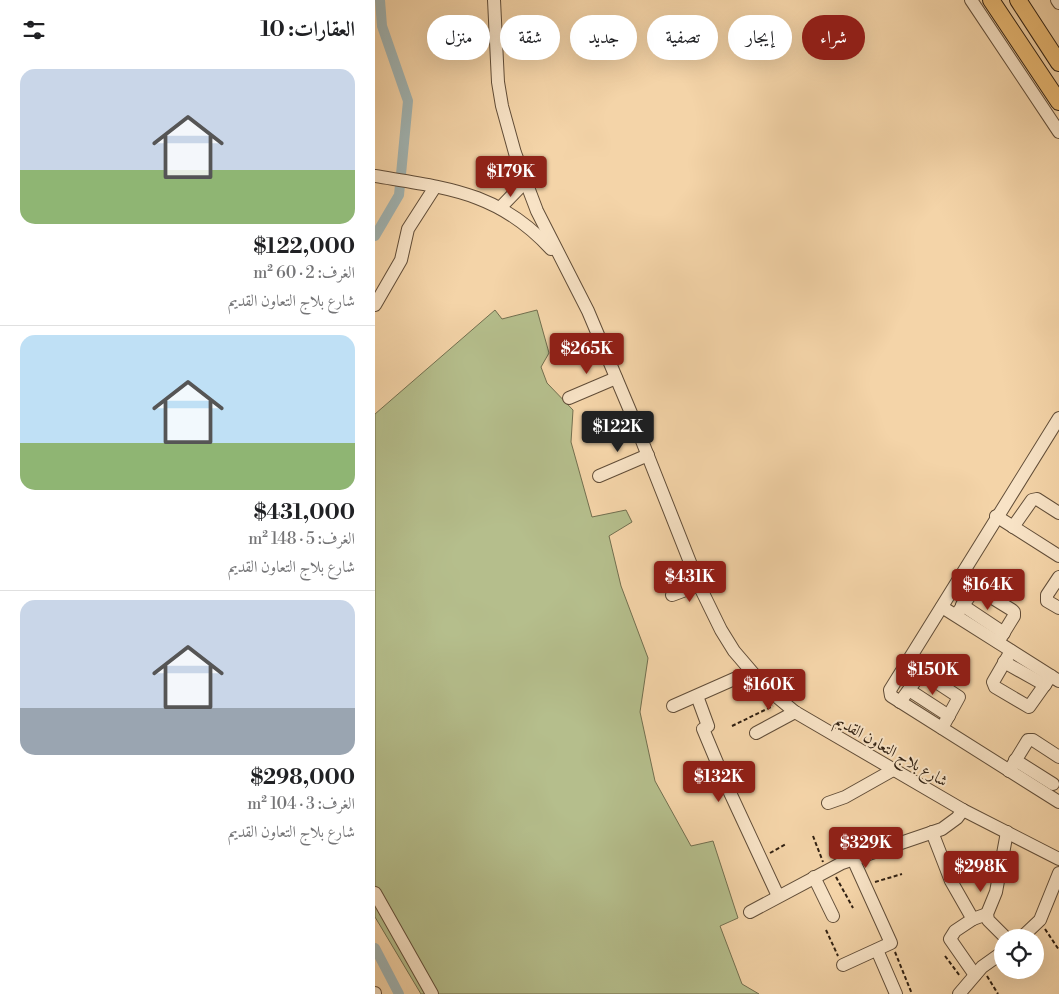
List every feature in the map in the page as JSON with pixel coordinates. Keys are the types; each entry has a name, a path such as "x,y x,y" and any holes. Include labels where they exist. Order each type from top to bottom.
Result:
{"main road":[{"path":"991,0 1059,102"},
{"path":"1018,0 1059,63"}],"street":[{"name":"شارع بلاج التعاون القديم","path":"494,0 496,58 502,106 508,130 537,211 588,311 648,455 699,585 721,630 734,651 750,672 795,712 963,810 1059,859"},
{"path":"971,0 1059,132"},
{"path":"377,179 430,186 479,198 500,208 533,231 553,250 564,265"},
{"path":"500,208 526,181"},
{"path":"375,305 401,260 408,229 430,186"},
{"path":"569,398 616,378"},
{"path":"1059,418 1055,432 997,516 889,690 891,696 942,728 1053,785 1059,802"},
{"path":"599,476 648,455"},
{"path":"1013,527 1032,500 1037,499 1059,513"},
{"path":"997,516 1057,551"},
{"path":"1059,577 1047,595 1047,601 1059,608"},
{"path":"672,595 699,585"},
{"path":"959,610 971,592 978,589 1012,610 1015,612 1014,616 1001,637"},
{"path":"942,607 959,610 1001,637 1011,650 1051,680"},
{"path":"1011,650 993,685 1027,706 1031,706 1051,680"},
{"path":"1004,662 1051,680"},
{"path":"673,706 750,672"},
{"path":"900,702 922,673 959,696 942,728"},
{"path":"909,690 949,716"},
{"path":"697,696 708,726 703,729 726,784 778,896"},
{"path":"756,733 795,712"},
{"path":"1012,765 1028,740 1033,740 1059,757"},
{"path":"829,803 845,797 893,770"},
{"path":"750,912 853,858 932,832 950,824 963,810"},
{"path":"932,832 951,881 973,919"},
{"path":"998,929 989,920 987,914 996,892 1007,832"},
{"path":"843,965 891,943 853,858"},
{"path":"824,872 833,916"},
{"path":"1030,929 1040,920 1059,873"},
{"path":"375,893 432,994"},
{"path":"987,914 973,919 955,931 950,939 967,984 994,960"},
{"path":"877,950 896,994"}],"path":[{"path":"732,726 782,702"},
{"path":"813,836 824,872 853,908"},
{"path":"760,858 786,844"},
{"path":"865,885 902,874"},
{"path":"1040,920 1059,950"},
{"path":"826,930 843,965"},
{"path":"891,943 912,994"},
{"path":"945,956 967,984 998,994"}],"green space":[{"path":"495,310 502,319 537,310 549,353 541,367 547,383 573,410 571,442 592,517 626,510 632,522 609,536 621,586 648,658 640,712 655,781 691,846 713,841 738,918 720,926 742,984 759,994 421,994 375,917 375,414"}],"waterway":[{"path":"375,236 399,195 408,101 382,26 380,0"},
{"path":"375,948 399,994"}]}
